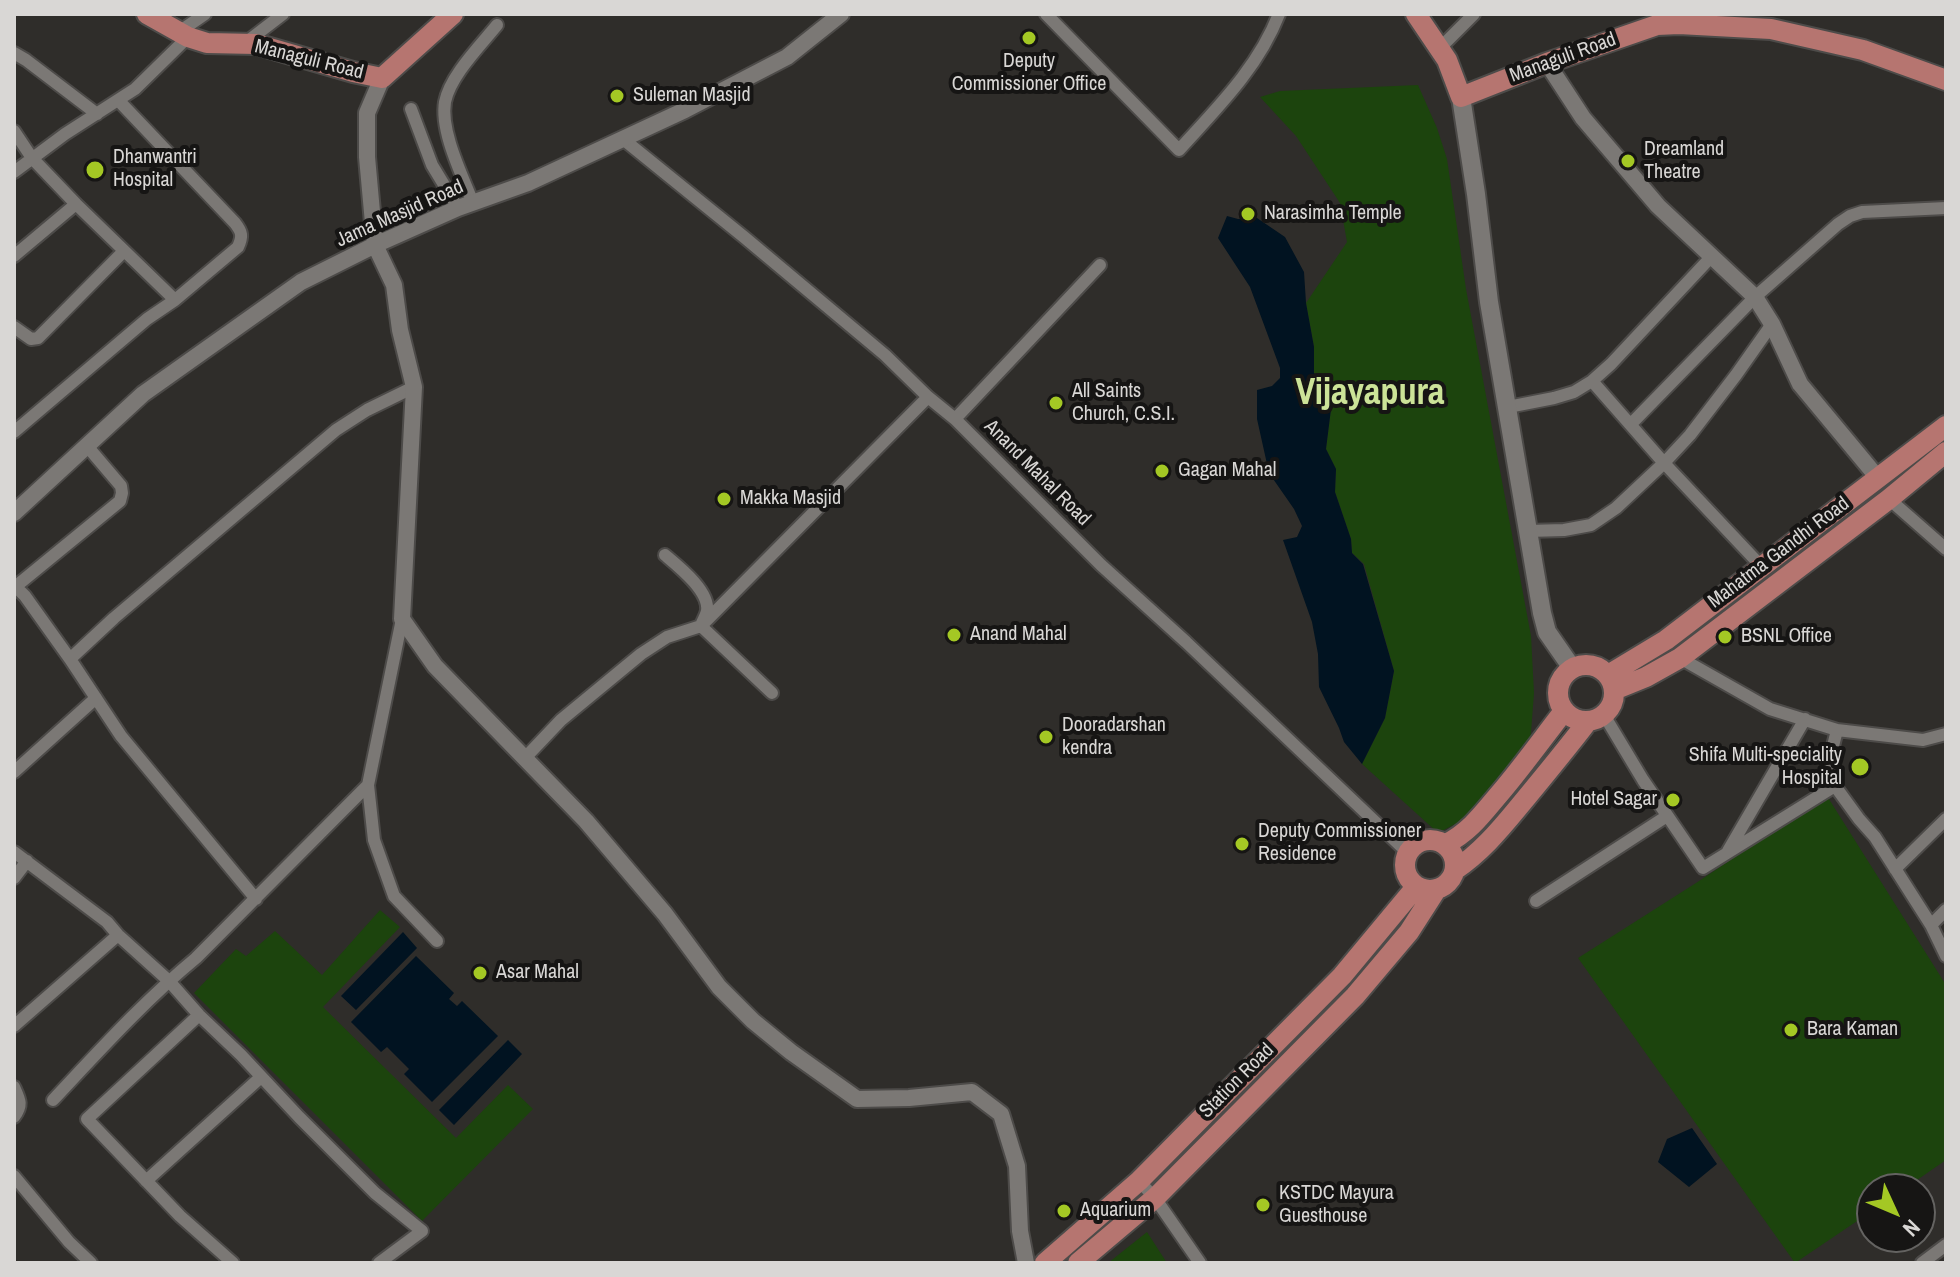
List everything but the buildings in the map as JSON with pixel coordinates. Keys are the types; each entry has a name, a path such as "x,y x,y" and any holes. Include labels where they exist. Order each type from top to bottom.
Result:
{"main road":[{"name":"Managuli Road","path":"147,14 184,35 207,43 256,44 382,78 444,17"},
{"path":"1416,14 1447,60 1461,97 1489,302 1542,613 1547,632 1572,668"},
{"name":"Managuli Road","path":"1461,97 1651,19 1679,24 1771,29 1863,50 1946,80"},
{"name":"Mahatma Gandhi Road","path":"1611,683 1946,426"},
{"name":"Mahatma Gandhi Road","path":"1611,683 1646,677 1680,658 1946,452"},
{"path":"1455,870 1454,856 1446,844 1432,839 1418,843 1408,853 1405,865 1408,877 1426,888 1448,883 1455,870 1487,844 1596,718 1610,708 1614,699 1611,683 1601,669 1592,665 1572,668 1560,683 1559,702 1564,711 1579,720 1596,718"},
{"path":"1446,844 1462,836 1472,826 1564,711"},
{"name":"Station Road","path":"1045,1263 1139,1181 1426,888"},
{"name":"Station Road","path":"1078,1263 1155,1198 1355,996 1409,932 1426,888"}],"street":[{"path":"14,172 65,134 135,89 205,14"},
{"path":"244,44 283,14"},
{"name":"Jama Masjid Road","path":"14,513 143,394 301,282 465,205 528,183 623,139 787,57 841,14"},
{"path":"1046,14 1179,150 1246,74 1279,14"},
{"path":"1439,49 1474,14"},
{"path":"465,205 444,118 445,99 461,70 497,25"},
{"path":"14,53 97,114"},
{"path":"1547,63 1583,118 1658,206 1755,297 1772,324 1800,384 1878,478"},
{"path":"382,78 367,113 367,157 375,245 394,285 400,330 414,387 402,619 368,785 374,840 394,896 437,941"},
{"path":"14,432 147,319 175,300 238,247 241,239 242,231 119,101"},
{"path":"411,109 432,165 465,205"},
{"path":"14,131 32,158 175,300"},
{"name":"Anand Mahal Road","path":"623,139 885,355 955,419 1101,565 1408,853"},
{"path":"14,256 76,204"},
{"path":"1631,424 1755,297 1838,224 1862,212 1946,208"},
{"path":"14,327 31,339 38,338 124,251"},
{"path":"1508,407 1574,392 1592,381 1712,256"},
{"path":"955,419 1100,265"},
{"path":"1528,531 1564,530 1591,525 1616,508 1690,435 1772,324"},
{"path":"1592,381 1762,567"},
{"path":"70,659 336,430 367,410 414,387"},
{"path":"524,759 561,720 641,654 667,637 701,626 928,397"},
{"path":"87,446 121,486 120,501 15,586 70,659 121,736 256,899"},
{"path":"1889,499 1946,549"},
{"path":"665,555 688,575 706,602 707,610 701,626"},
{"path":"402,619 435,666 596,833 665,914 719,987 753,1021 857,1099 972,1092 1001,1114 1017,1166 1020,1231 1026,1263"},
{"path":"701,626 772,693"},
{"path":"1680,658 1770,709 1837,730 1923,740 1946,746"},
{"path":"14,772 96,698"},
{"path":"1596,718 1703,868 1835,786"},
{"path":"1727,853 1805,719"},
{"path":"1837,730 1831,754 1835,786 1875,837 1931,925 1946,956"},
{"path":"1923,740 1946,734"},
{"path":"53,1100 115,1033 196,958 368,785"},
{"path":"1536,901 1667,816"},
{"path":"1895,869 1946,819"},
{"path":"14,852 107,922 169,981 375,1193 422,1231 379,1263"},
{"path":"14,878 27,861"},
{"path":"1931,925 1946,910"},
{"path":"14,1026 118,935"},
{"path":"199,1015 87,1119 180,1216 233,1263"},
{"path":"146,1181 261,1077"},
{"path":"14,1087 20,1109 14,1117"},
{"path":"14,1176 69,1242 91,1263"},
{"path":"1139,1181 1155,1198 1200,1263"},
{"path":"1922,1263 1946,1245"}],"green space":[{"path":"1418,85 1447,159 1466,289 1531,636 1534,693 1530,745 1465,819 1438,833 1362,764 1385,718 1394,671 1364,564 1352,553 1351,539 1335,492 1336,469 1326,449 1333,393 1314,373 1314,347 1306,303 1347,242 1340,203 1296,136 1260,97 1280,91"},
{"path":"1827,796 1946,985 1946,1160 1927,1173 1856,1173 1856,1222 1795,1263 1578,958"},
{"path":"380,910 400,927 323,1007 456,1138 508,1085 533,1109 422,1221 194,993 236,949 246,956 275,931 322,975"},
{"path":"1147,1232 1167,1263 1108,1263"}],"water":[{"path":"1227,216 1257,218 1285,237 1304,272 1314,347 1314,373 1333,393 1326,449 1336,469 1335,492 1351,539 1352,553 1363,564 1394,671 1385,718 1362,764 1344,742 1319,687 1318,654 1312,622 1283,540 1297,537 1302,526 1269,473 1257,419 1257,390 1272,386 1280,378 1280,368 1250,287 1218,238"},
{"path":"403,932 417,948 356,1010 341,996"},
{"path":"416,956 454,993 449,999 457,1006 462,1001 498,1036 432,1102 404,1074 409,1069 387,1047 381,1052 351,1022"},
{"path":"508,1040 522,1054 454,1125 439,1110"},
{"path":"1692,1128 1717,1164 1689,1187 1658,1162 1667,1139"}],"place":[{"name":"Deputy Commissioner Office","path":"1029,38"},
{"name":"Suleman Masjid","path":"617,96"},
{"name":"Dreamland Theatre","path":"1628,161"},
{"name":"Dhanwantri Hospital","path":"95,170"},
{"name":"Narasimha Temple","path":"1248,214"},
{"name":"All Saints Church, C.S.I.","path":"1056,403"},
{"name":"Gagan Mahal","path":"1162,471"},
{"name":"Makka Masjid","path":"724,499"},
{"name":"Anand Mahal","path":"954,635"},
{"name":"BSNL Office","path":"1725,637"},
{"name":"Dooradarshan kendra","path":"1046,737"},
{"name":"Shifa Multi-speciality Hospital","path":"1860,767"},
{"name":"Hotel Sagar","path":"1673,800"},
{"name":"Deputy Commissioner Residence","path":"1242,844"},
{"name":"Asar Mahal","path":"480,973"},
{"name":"Bara Kaman","path":"1791,1030"},
{"name":"KSTDC Mayura Guesthouse","path":"1263,1205"},
{"name":"Aquarium","path":"1064,1211"}],"district":[{"name":"Vijayapura","path":"1370,394"}]}
